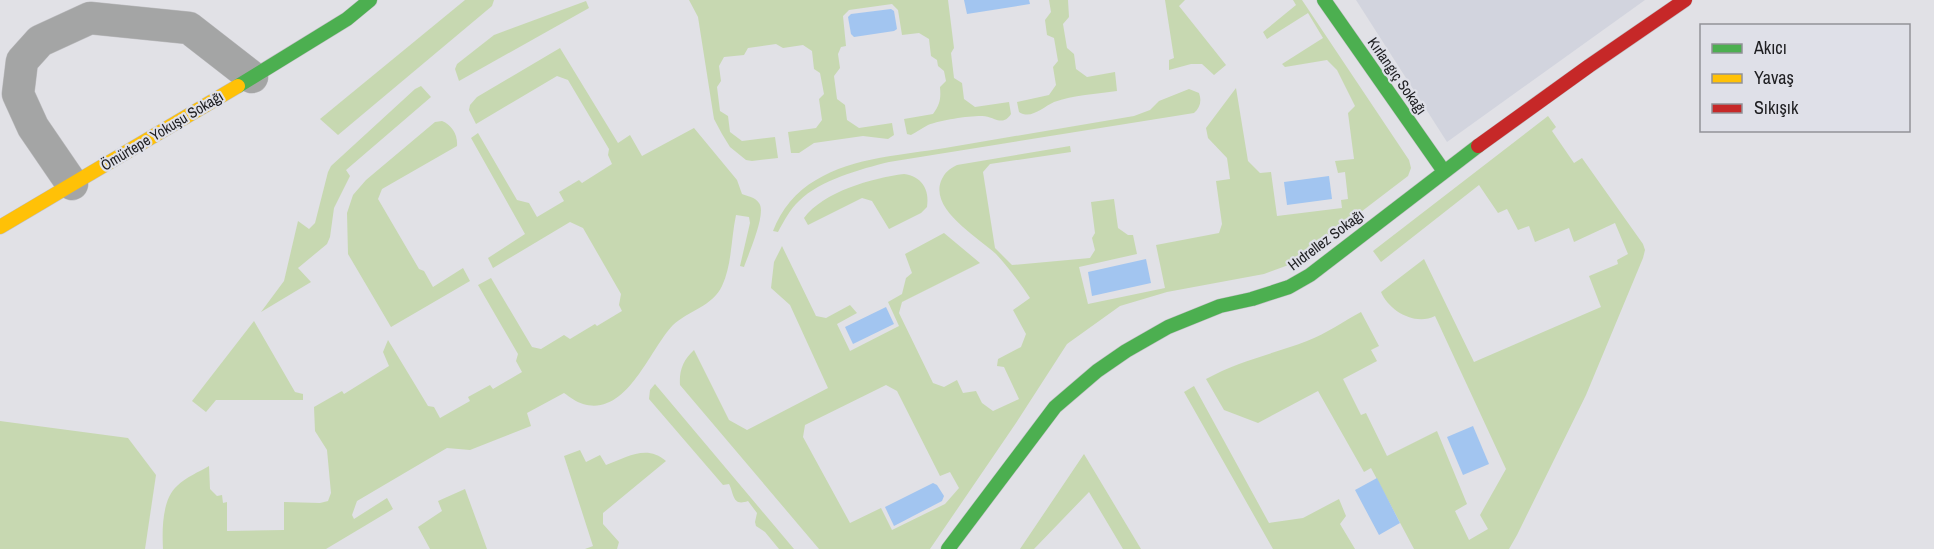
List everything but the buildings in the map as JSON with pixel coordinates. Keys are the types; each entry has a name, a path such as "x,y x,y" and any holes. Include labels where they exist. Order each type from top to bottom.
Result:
{"street":[{"name":"Ömürtepe Yokuşu Sokağı","path":"0,227 347,19 370,0"},
{"name":"Kırlangıç Sokağı","path":"1324,0 1443,171"},
{"name":"Hıdrellez Sokağı","path":"948,549 1055,407 1097,371 1168,327 1220,306 1289,287 1310,275 1443,171 1580,70 1685,0"},
{"path":"72,184 33,127 18,94 22,61 40,41 90,18 189,28 252,77"}],"shaded area":[{"path":"1356,0 1645,0 1447,142"}],"green space":[{"path":"465,0 494,0 492,6 338,135 320,119"},
{"path":"689,0 948,0 954,48 951,53 954,78 962,83 964,99 975,107 1009,102 1011,114 1001,121 985,116 947,120 928,125 911,135 907,134 904,119 933,114 940,101 940,87 946,81 944,71 938,66 937,60 931,56 929,39 919,33 902,35 898,10 892,4 849,10 843,16 846,46 841,47 838,54 840,68 834,76 837,99 845,105 847,120 859,128 892,123 894,135 888,139 863,136 814,143 799,153 791,153 788,132 816,128 822,120 819,99 824,94 820,73 814,69 812,51 803,45 783,48 776,44 748,48 744,55 724,57 719,66 721,81 717,87 720,111 728,116 730,132 742,141 775,137 778,158 746,160 730,147 714,119 698,17"},
{"path":"1049,0 1068,0 1069,17 1063,24 1067,48 1074,54 1076,69 1087,77 1115,72 1117,91 1077,96 1054,102 1032,114 1023,114 1019,112 1017,102 1049,95 1056,85 1053,67 1058,61 1054,38 1047,35 1045,20 1051,12"},
{"path":"1165,0 1185,0 1179,6 1226,65 1214,75 1202,64 1191,64 1169,70 1169,60 1174,58"},
{"path":"1293,0 1302,0 1409,160 1411,168 1408,176 1294,263 1264,274 1167,292 1120,306 1067,344 930,549 819,549 680,385 682,366 694,350 729,420 747,430 828,388 790,305 771,288 774,262 782,246 816,316 826,318 850,305 857,313 837,324 850,351 899,326 888,302 902,294 906,278 912,273 905,254 944,233 980,263 902,302 899,313 933,383 944,387 957,380 963,393 976,391 982,403 993,411 1019,399 1004,367 997,366 998,359 1021,347 1026,334 1013,310 1030,298 996,254 958,222 942,202 939,192 944,175 957,165 1070,146 1071,152 990,164 983,172 995,248 1012,265 1090,258 1095,250 1092,238 1095,233 1091,202 1114,199 1118,228 1128,235 1133,235 1137,254 1079,267 1088,304 1165,288 1156,245 1219,233 1222,224 1216,181 1230,179 1227,158 1208,138 1206,128 1236,88 1248,161 1260,173 1271,172 1277,216 1342,208 1341,200 1348,199 1345,172 1338,173 1335,161 1354,159 1348,113 1355,106 1337,70 1327,60 1285,67 1282,64 1323,38 1308,13 1267,39 1263,32 1296,5","holes":["886,385 897,391 940,476 950,472 959,488 945,504 892,530 881,508 850,523 803,437 805,425"]},
{"path":"586,1 589,8 459,81 455,69 457,64 494,35"},
{"path":"560,48 618,143 630,135 642,156 694,128 737,180 742,194 759,203 761,216 744,267 740,266 750,223 749,217 736,215 728,269 718,293 713,299 673,325 636,379 612,401 599,405 583,404 564,393 527,413 531,426 470,450 447,448 357,501 352,515 354,519 387,498 393,509 326,549 163,549 164,515 168,499 184,480 209,466 210,489 217,496 222,495 223,503 227,502 227,531 284,530 284,502 320,503 328,501 331,493 327,450 315,431 314,407 342,391 344,394 389,366 383,352 388,340 428,406 434,407 440,418 470,401 468,397 490,385 493,389 522,372 516,361 518,354 478,285 491,278 532,347 541,349 564,335 570,339 622,311 619,305 621,294 583,228 570,222 493,268 488,258 525,234 471,138 478,133 517,200 529,203 537,217 564,201 559,192 579,180 582,183 612,164 608,155 609,149 568,80 557,76 476,124 469,110 477,97"},
{"path":"421,86 431,97 346,170 350,176 334,208 327,244 298,268 311,282 261,312 284,281 298,221 309,229 315,223 331,166"},
{"path":"1189,89 1199,93 1200,96 1200,104 1194,113 889,162 854,172 829,181 808,194 787,215 778,232 773,231 780,216 796,195 816,180 846,166 879,158 1134,116 1150,110 1159,101"},
{"path":"1548,116 1556,127 1552,131 1574,163 1582,158 1643,244 1645,250 1643,258 1586,395 1509,549 1414,549 1371,468 1364,472 1318,391 1258,423 1224,410 1206,379 1243,362 1314,338 1361,312 1379,346 1371,350 1377,361 1343,379 1361,415 1366,413 1387,456 1437,431 1467,504 1455,511 1469,540 1488,529 1480,515 1506,469 1435,316 1419,319 1404,315 1390,305 1381,292 1424,259 1474,362 1601,307 1589,276 1618,264 1617,260 1628,254 1615,223 1574,242 1569,228 1535,242 1529,226 1518,230 1507,209 1498,213 1479,185 1381,262 1373,251"},
{"path":"442,121 454,131 457,146 382,189 378,199 419,269 424,271 433,287 463,268 470,281 391,327 348,254 347,213 353,195 366,180 435,122"},
{"path":"904,174 915,177 923,184 928,200 927,207 921,213 889,229 872,201 862,198 808,225 804,218 823,201 849,188"},
{"path":"254,321 295,392 303,394 303,400 216,400 206,412 192,401"},
{"path":"655,384 794,549 779,549 765,532 756,526 757,513 748,501 736,501 729,484 723,485 649,399 650,390"},
{"path":"1194,386 1269,523 1303,518 1339,499 1346,516 1340,524 1355,549 1273,549 1184,392"},
{"path":"0,421 128,438 156,475 145,549 0,549"},
{"path":"580,450 586,462 600,455 606,465 644,453 652,453 666,461 603,513 603,524 619,542 617,549 585,549 593,546 564,456"},
{"path":"1084,454 1141,549 1123,549 1089,492 1034,549 1020,549"},
{"path":"465,489 487,549 430,549 418,527 442,511 438,501"}],"water":[{"path":"964,0 1029,0 1030,4 967,14"},
{"path":"891,9 894,11 897,29 894,31 854,37 851,34 848,17 851,14"},
{"path":"1329,176 1332,199 1287,205 1284,182"},
{"path":"1146,259 1151,283 1092,296 1088,272"},
{"path":"886,307 894,324 853,344 845,327"},
{"path":"1473,426 1489,464 1463,475 1447,437"},
{"path":"1377,478 1400,523 1379,535 1355,490"},
{"path":"933,483 944,496 942,501 894,526 885,507"}],"traffic: fast":[{"path":"238,86 347,19 370,0"},
{"path":"1324,0 1443,170"},
{"path":"948,549 1055,407 1097,371 1168,327 1220,306 1289,287 1310,275 1478,146"}],"traffic: slow":[{"path":"0,227 238,86"}],"traffic: jam":[{"path":"1478,146 1685,0"}]}
